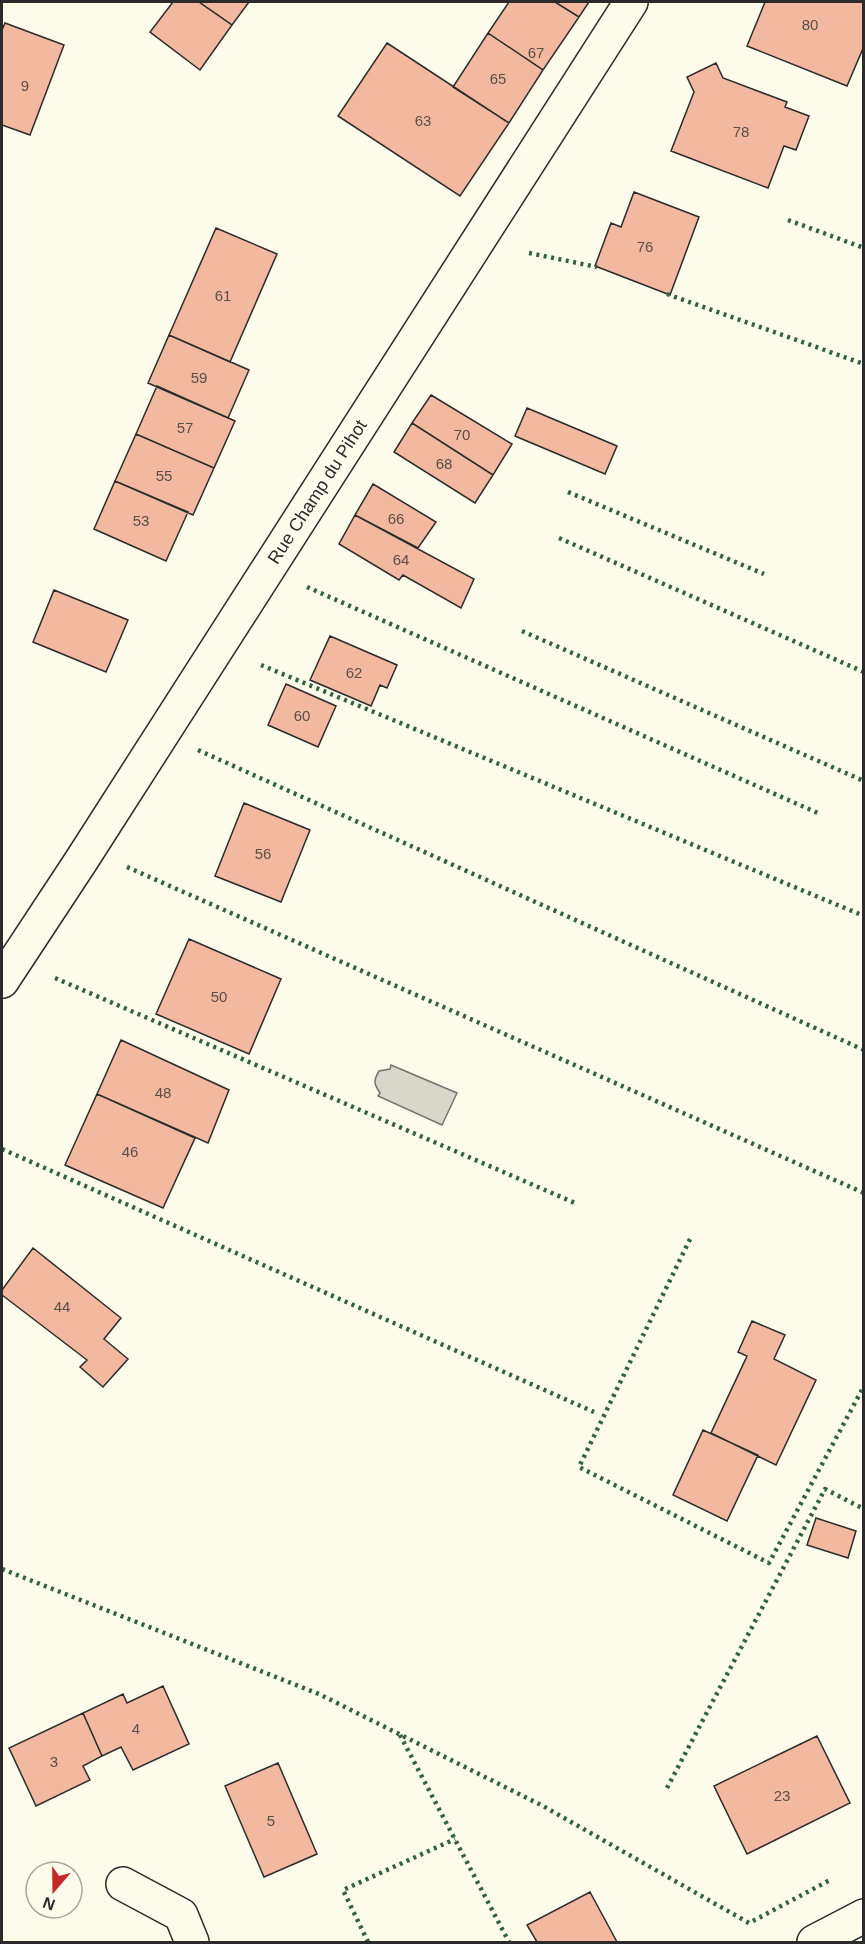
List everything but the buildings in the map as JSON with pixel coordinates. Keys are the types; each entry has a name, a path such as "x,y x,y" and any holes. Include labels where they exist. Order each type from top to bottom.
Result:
{"street":[{"name":"Rue Champ du Pihot","path":"6,964 81,861 631,2"},
{"path":"123,1884 181,1915 192,1942"},
{"path":"814,1942 864,1916"}],"shaded area":[{"path":"391,1065 457,1093 442,1125 378,1096 380,1093 375,1085 376,1077 379,1071 390,1069"}],"hedge":[{"path":"788,220 864,248"},
{"path":"529,253 597,267"},
{"path":"667,294 864,364"},
{"path":"568,492 764,574"},
{"path":"559,538 864,672"},
{"path":"307,587 820,814"},
{"path":"522,631 864,781"},
{"path":"261,665 864,916"},
{"path":"198,750 864,1050"},
{"path":"127,867 864,1193"},
{"path":"55,978 575,1203"},
{"path":"2,1149 594,1412"},
{"path":"690,1239 579,1467 769,1563 864,1386"},
{"path":"667,1788 825,1489 864,1509"},
{"path":"2,1569 319,1694 543,1806 749,1923 830,1880"},
{"path":"400,1735 509,1942"},
{"path":"368,1942 343,1890 455,1839"}]}
